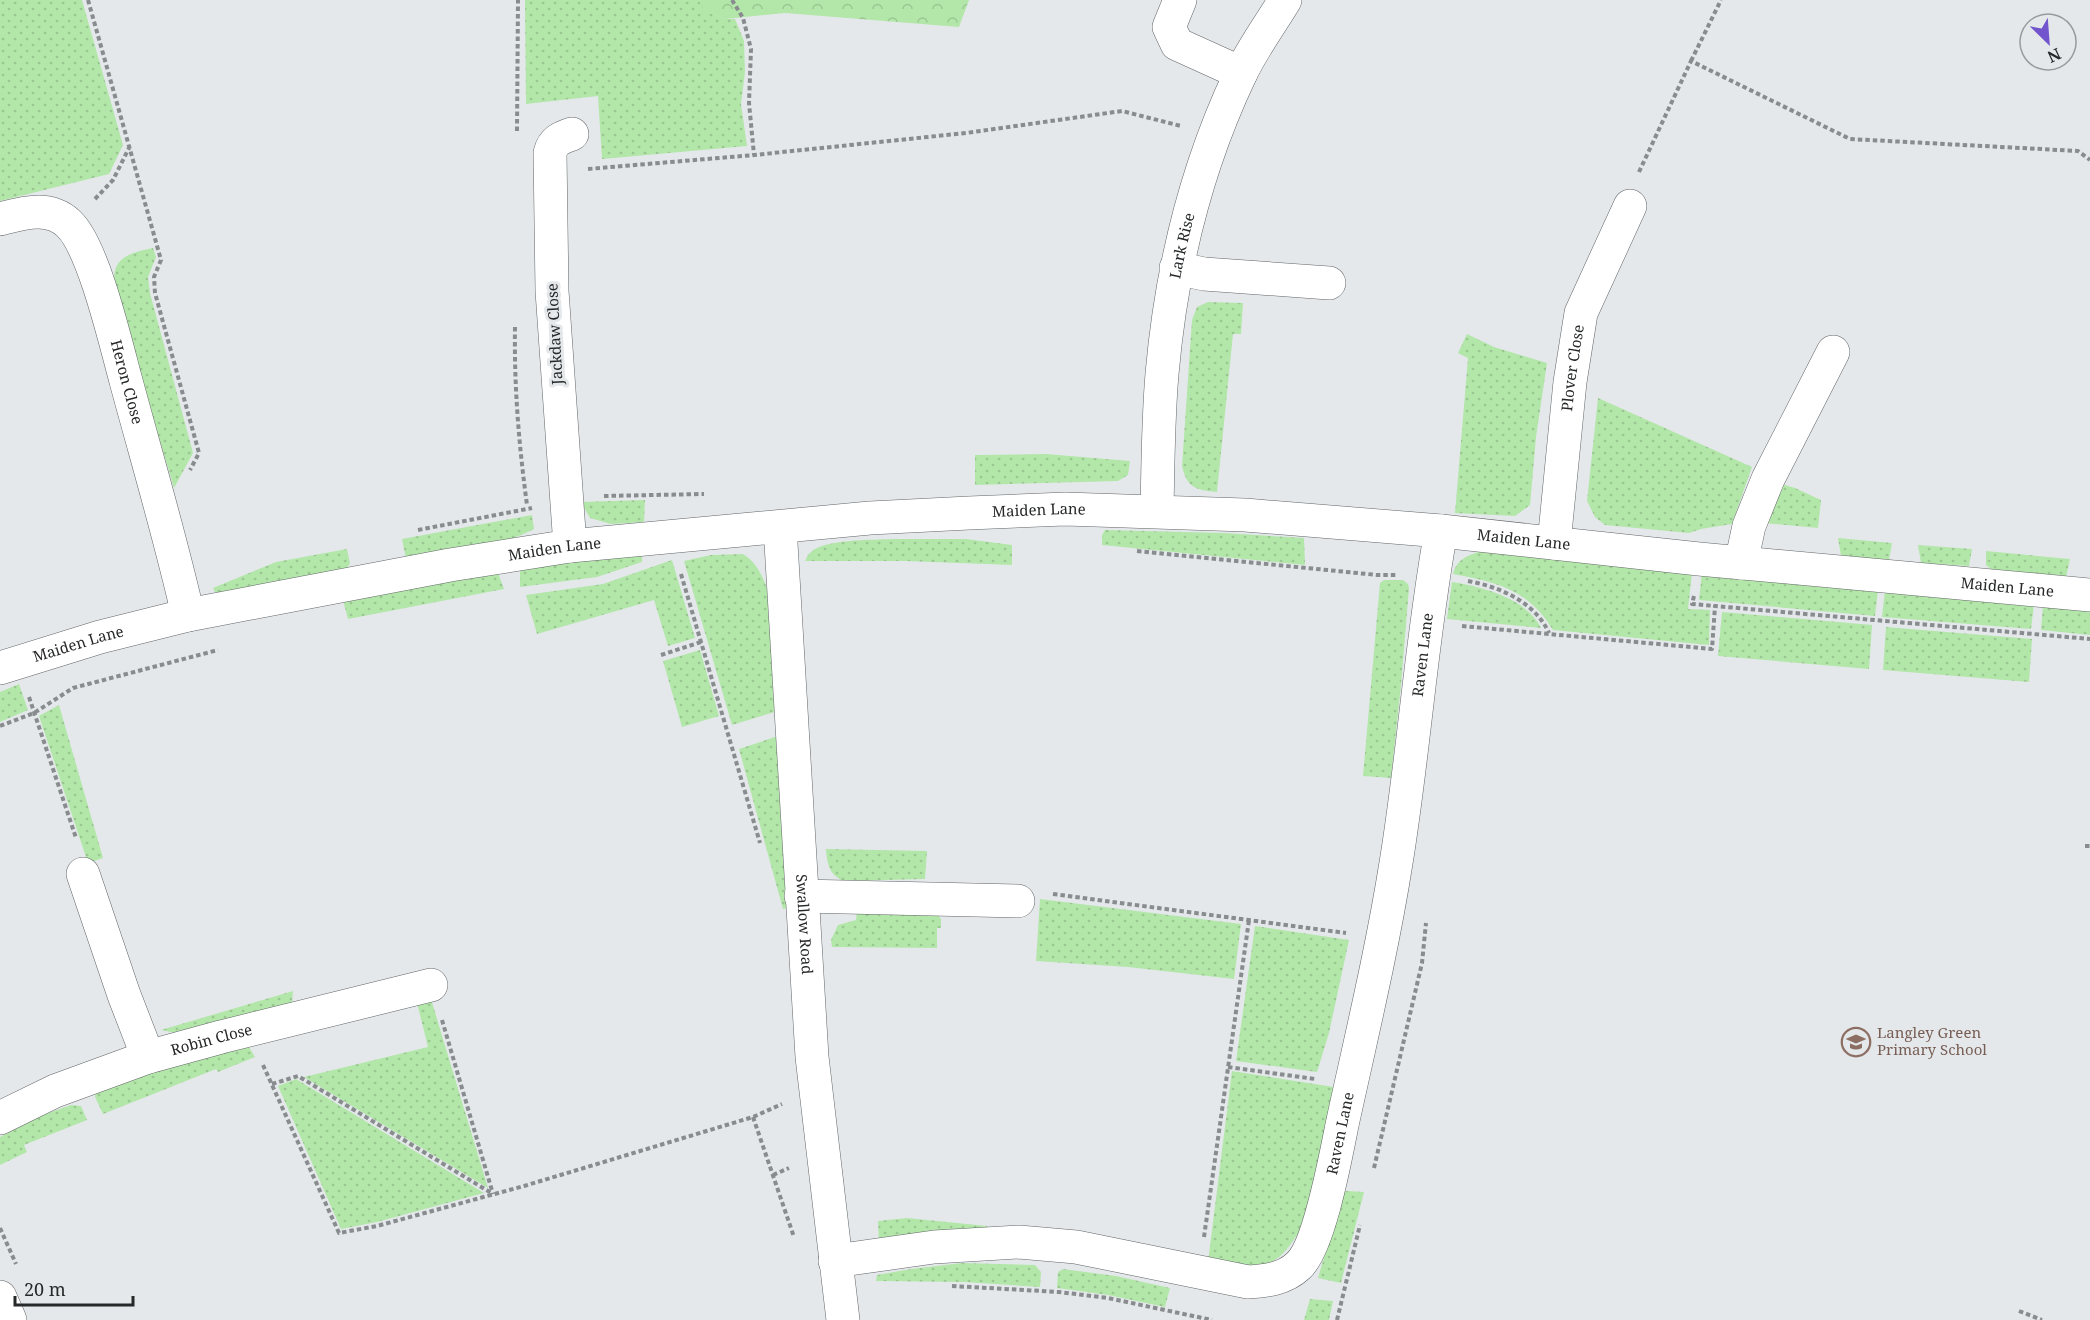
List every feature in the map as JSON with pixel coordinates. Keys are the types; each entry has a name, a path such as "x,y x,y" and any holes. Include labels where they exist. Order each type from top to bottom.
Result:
{"street":[{"path":"1180,0 1169,27 1177,44 1241,73"},
{"name":"Lark Rise","path":"1157,511 1162,374 1176,268 1214,134 1241,73 1285,0"},
{"name":"Jackdaw Close","path":"570,546 552,291 550,153 553,143 572,134"},
{"name":"Plover Close","path":"1554,543 1569,382 1581,313 1630,206"},
{"path":"0,219 42,211 57,215 70,225"},
{"name":"Heron Close","path":"70,225 90,260 108,316 188,615"},
{"path":"1176,268 1204,274 1329,283"},
{"path":"1741,563 1749,526 1768,478 1833,352"},
{"name":"Maiden Lane","path":"8,665 100,637 188,615 368,580 570,546 780,526 1065,509 1245,515 1441,531 1741,563 2090,595"},
{"name":"Swallow Road","path":"780,526 812,1057 843,1320"},
{"name":"Raven Lane","path":"836,1261 934,1247 1019,1242 1076,1247 1248,1282 1274,1280 1299,1266 1313,1244 1332,1172 1382,938 1411,766 1441,531"},
{"path":"83,874 124,995 148,1057"},
{"path":"801,896 1018,901"},
{"name":"Robin Close","path":"0,1118 55,1091 148,1057 431,985"},
{"path":"0,1297 10,1320"}],"path":[{"path":"88,0 161,260 154,277 155,293 199,453 188,474"},
{"path":"516,134 518,0"},
{"path":"732,0 743,18 752,48 749,103 754,155"},
{"path":"1630,206 1640,168 1721,0"},
{"path":"1692,62 1850,139 2078,151 2090,160"},
{"path":"572,134 586,169 754,155 966,133 1122,111 1214,134"},
{"path":"70,225 113,180 130,148"},
{"path":"1134,551 1377,575 1434,576 1479,583 1504,591 1538,615 1550,634"},
{"path":"678,565 761,848"},
{"path":"1428,622 1712,649 1715,606 2090,639"},
{"path":"661,655 701,642"},
{"path":"0,726 34,713 73,688 227,647"},
{"path":"8,665 34,713 84,861 83,874"},
{"path":"1018,901 1038,892 1382,938"},
{"path":"1199,1272 1249,920"},
{"path":"248,1030 339,1233 377,1226 494,1194 753,1117 786,1102"},
{"path":"1228,1066 1351,1084"},
{"path":"272,1084 298,1076 494,1194"},
{"path":"753,1117 795,1239"},
{"path":"944,1285 1059,1292 1108,1298 1212,1320"},
{"path":"2019,1311 2042,1320"}],"green space":[{"path":"0,0 82,0 123,145 109,174 0,201"},
{"path":"525,0 699,0 705,11 725,19 735,19 744,41 745,72 741,104 747,146 602,159 598,96 526,104"},
{"path":"699,0 969,0 959,27 785,13 725,19 704,11"},
{"path":"153,248 156,257 148,277 150,293 193,453 174,488 115,290 114,280 117,265 122,260 127,256"},
{"path":"1208,302 1243,303 1241,334 1233,334 1217,492 1198,489 1187,479 1182,466 1192,320 1197,307"},
{"path":"1467,334 1494,347 1547,363 1536,437 1530,505 1515,516 1455,513 1468,358 1458,353"},
{"path":"1598,398 1752,467 1732,524 1689,533 1605,525 1595,517 1587,501"},
{"path":"1046,454 1130,461 1128,475 1118,481 975,485 975,455"},
{"path":"1778,483 1821,500 1818,528 1765,523"},
{"path":"645,500 644,522 611,524 590,518 581,502"},
{"path":"532,515 534,529 519,536 488,545 406,559 402,539"},
{"path":"1105,530 1304,538 1305,565 1102,545 1102,535"},
{"path":"1838,538 1892,543 1889,560 1841,556"},
{"path":"966,539 1012,545 1012,565 906,561 805,561 816,548 825,545 848,541"},
{"path":"1918,545 1972,549 1969,566 1921,563"},
{"path":"347,549 350,563 347,569 222,595 215,592 213,588 276,562"},
{"path":"1481,551 1692,573 1688,609 1710,610 1709,645 1553,630 1544,616 1510,590 1484,580 1453,574 1460,561"},
{"path":"1986,551 2070,559 2066,577 1992,570 1986,565"},
{"path":"642,554 642,562 597,577 520,587 520,569"},
{"path":"743,554 752,561 768,591 778,711 732,725 684,561 711,555"},
{"path":"672,560 695,638 668,646 654,600 537,634 526,595 603,584"},
{"path":"1702,572 1878,590 1875,616 1699,600"},
{"path":"498,573 504,589 348,619 343,600"},
{"path":"1384,580 1403,580 1409,588 1391,778 1363,776 1380,583"},
{"path":"1452,582 1490,591 1514,602 1525,609 1541,628 1447,619"},
{"path":"1885,590 2034,604 2031,629 1882,617"},
{"path":"2043,605 2090,609 2090,635 2041,630"},
{"path":"1722,612 1872,625 1869,669 1718,656"},
{"path":"1886,627 2032,639 2029,682 1883,670"},
{"path":"700,650 719,716 682,727 663,661"},
{"path":"19,684 28,710 0,722 0,692"},
{"path":"59,705 103,858 88,863 39,716"},
{"path":"778,736 789,908 783,909 739,749"},
{"path":"826,849 927,851 925,879 843,881 830,868"},
{"path":"1040,899 1241,924 1234,979 1128,967 1036,961"},
{"path":"857,911 937,914 941,919 941,928 937,928 937,948 832,947 831,940 838,925 856,920"},
{"path":"1255,926 1349,940 1329,1033 1317,1072 1236,1061"},
{"path":"293,991 292,1003 180,1034 161,1030"},
{"path":"431,999 488,1188 304,1077 428,1047 417,1003"},
{"path":"249,1047 255,1057 218,1072 216,1069 103,1114 95,1097 96,1092 106,1087 213,1054"},
{"path":"1232,1071 1340,1088 1303,1224 1294,1240 1275,1260 1253,1267 1208,1262"},
{"path":"296,1079 484,1193 377,1222 341,1229 278,1086"},
{"path":"71,1105 81,1106 87,1120 24,1145 27,1152 0,1165 0,1137 43,1115"},
{"path":"1343,1192 1364,1192 1341,1283 1318,1278"},
{"path":"907,1218 987,1226 989,1232 879,1243 878,1221"},
{"path":"962,1263 1035,1265 1041,1272 1040,1287 964,1282 876,1281 877,1275"},
{"path":"1063,1269 1116,1276 1170,1288 1165,1307 1108,1295 1057,1288 1058,1272"},
{"path":"1310,1299 1333,1301 1329,1320 1304,1320"}],"place":[{"name":"Langley Green Primary School","path":"1856,1042"}]}
